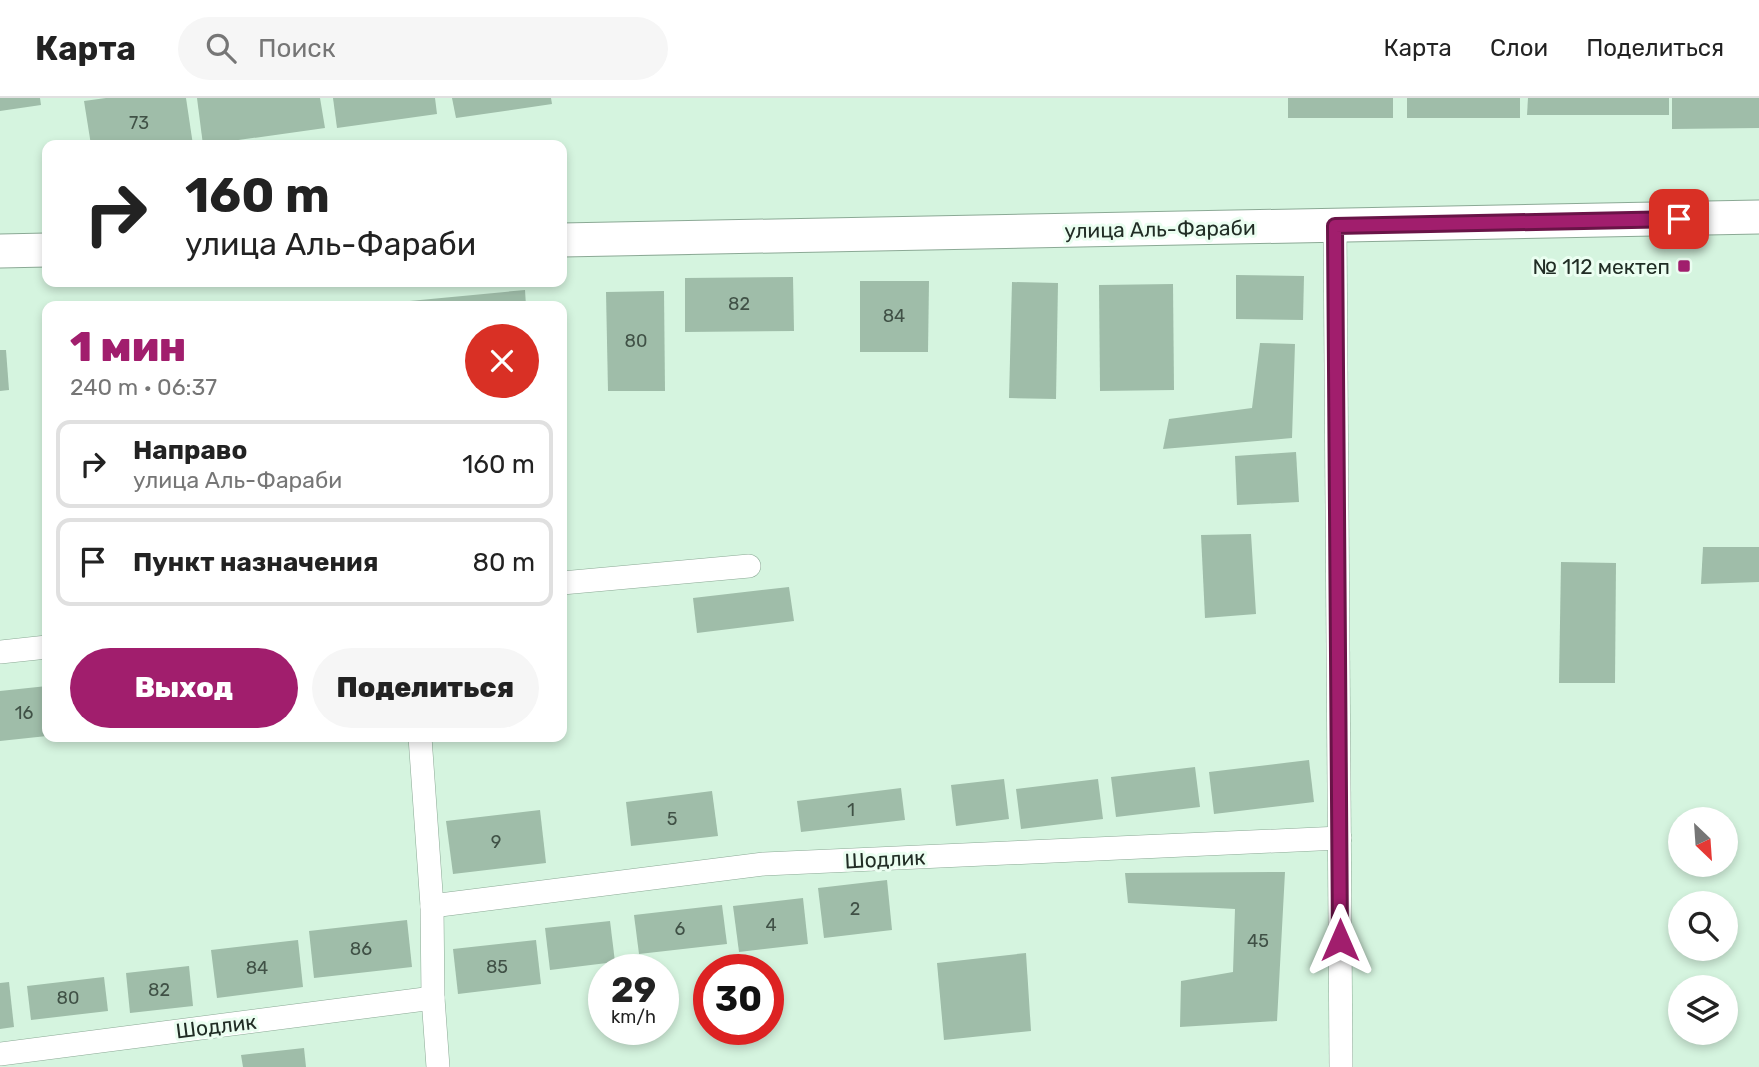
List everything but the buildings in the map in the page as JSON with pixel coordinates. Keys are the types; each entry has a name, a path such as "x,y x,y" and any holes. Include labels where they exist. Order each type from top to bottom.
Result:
{"main road":[{"name":"улица Аль-Фараби","path":"567,240 1759,217"},
{"path":"0,251 42,250"}],"street":[{"path":"1335,226 1341,1067"},
{"path":"567,583 749,566"},
{"path":"0,652 42,648"},
{"path":"420,742 432,906 433,998 438,1067"},
{"name":"Шодлик","path":"432,906 764,864 1340,838"},
{"name":"Шодлик","path":"0,1054 433,998"}],"place":[{"name":"№ 112 мектеп","path":"1684,266"}],"route":[{"path":"1340,940 1335,226 1679,219"}]}
